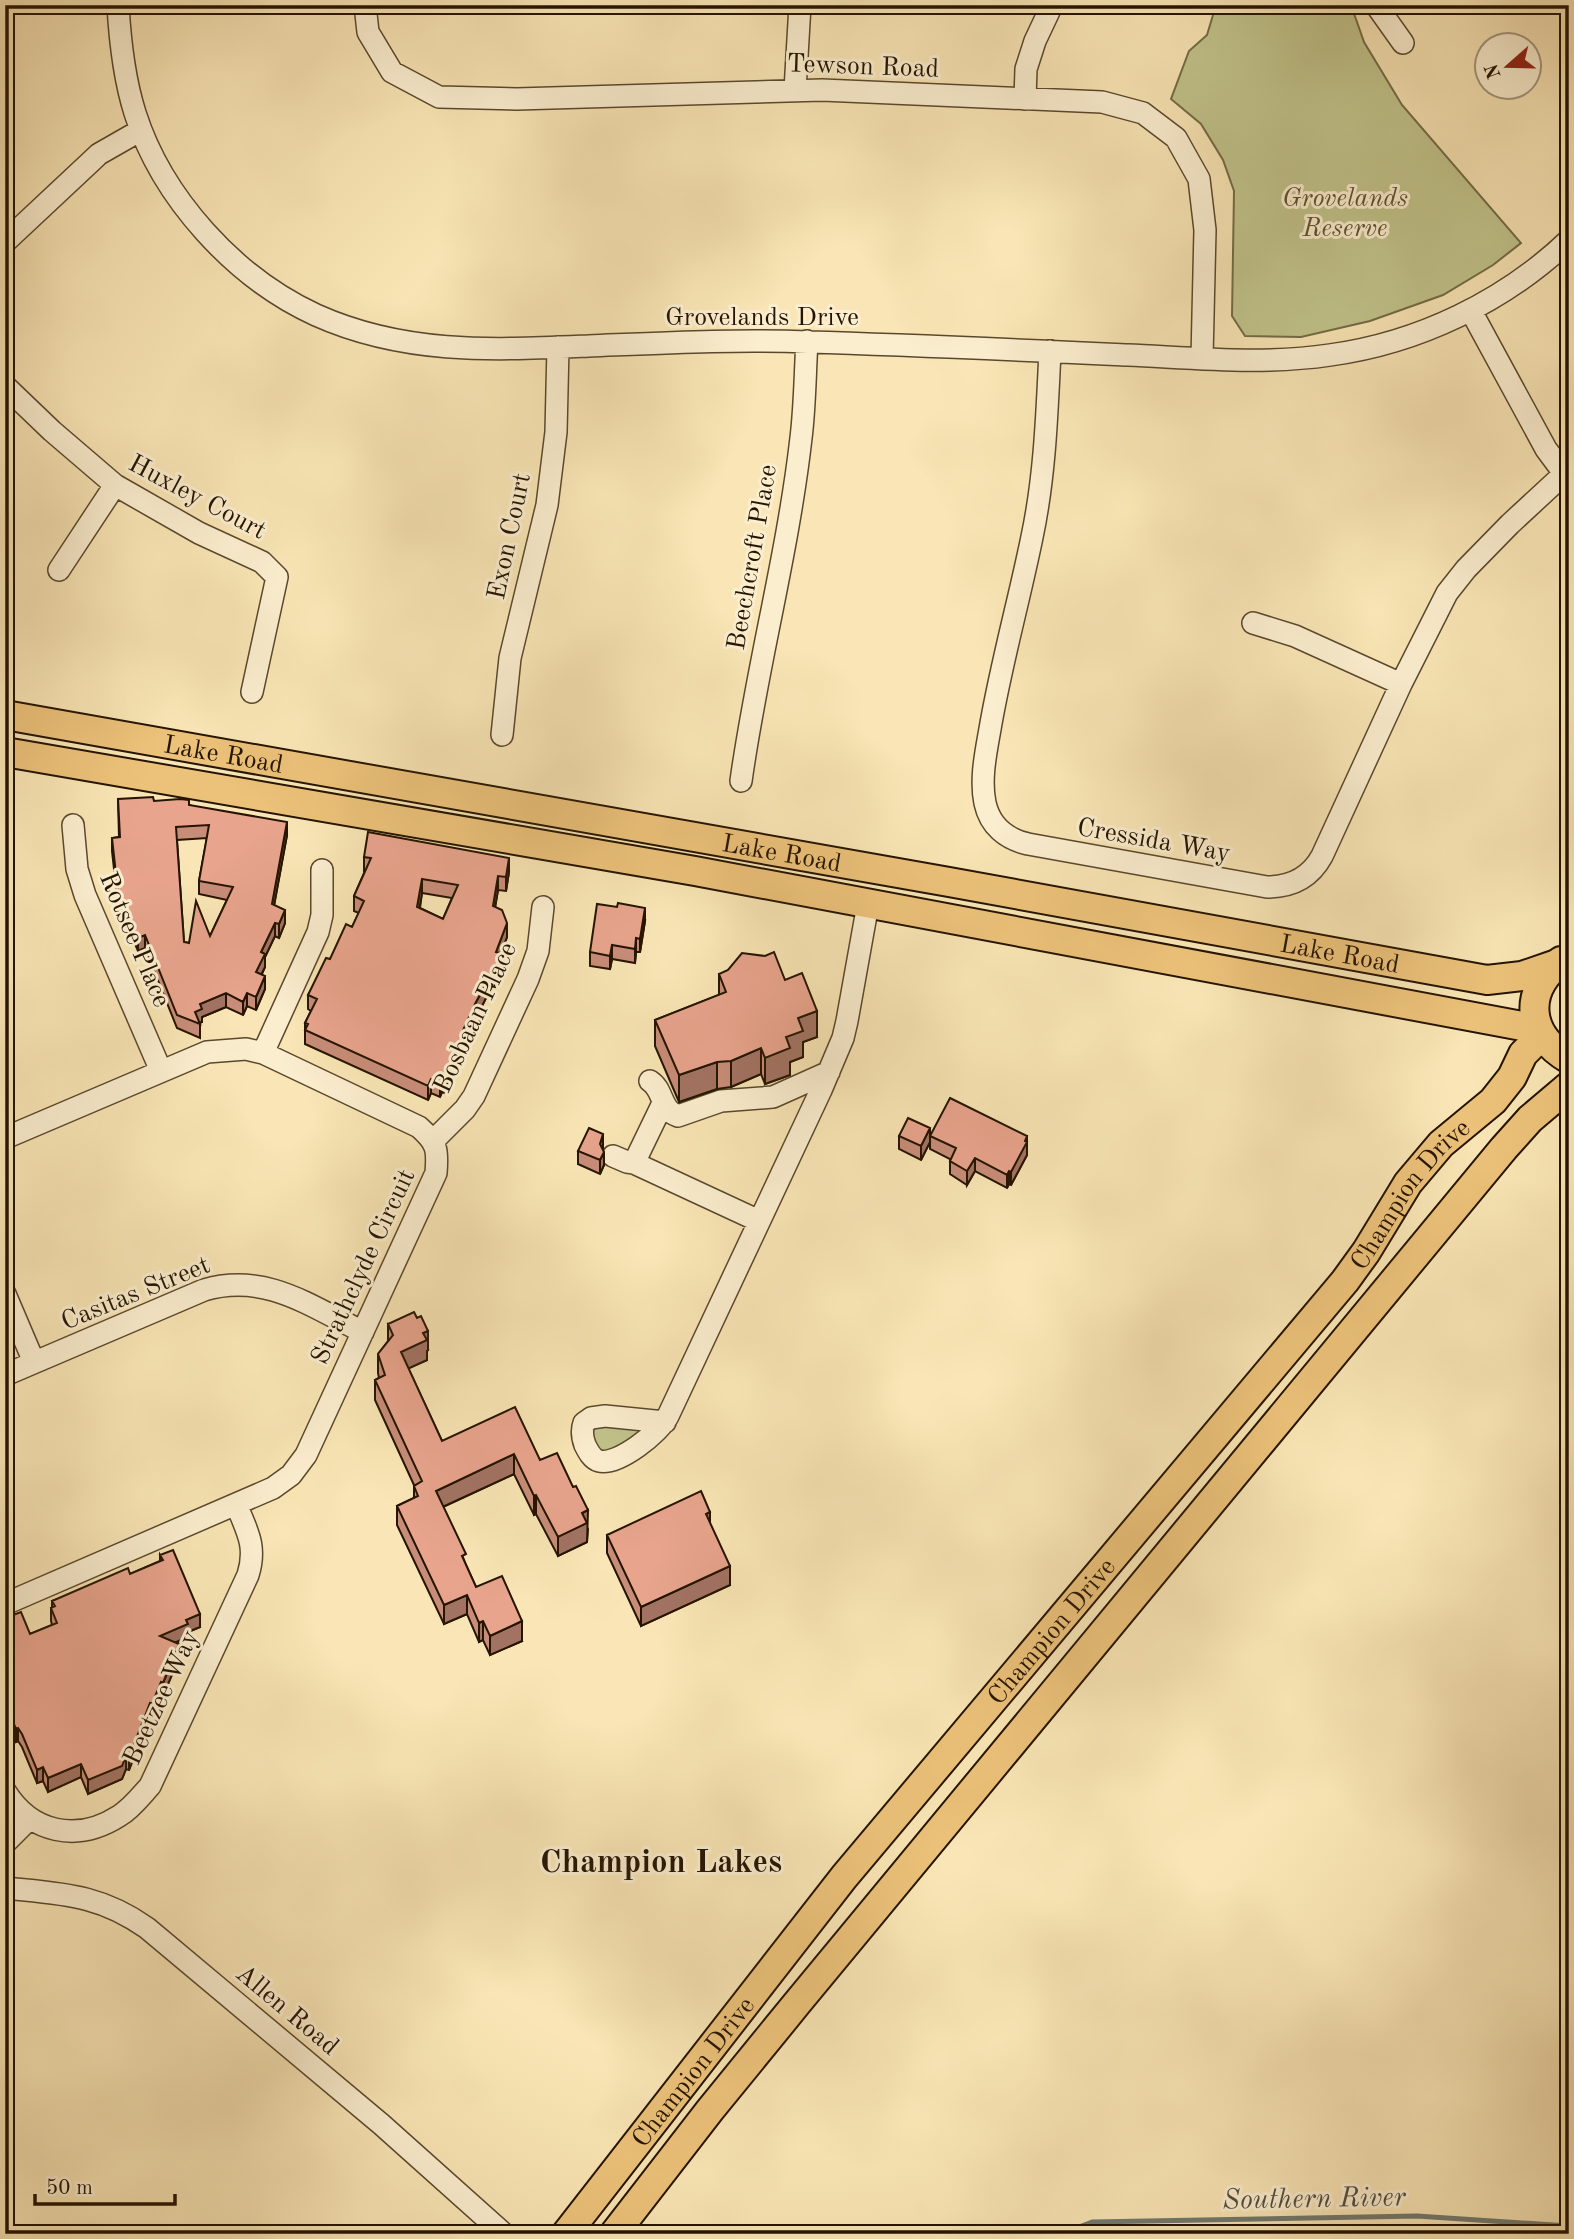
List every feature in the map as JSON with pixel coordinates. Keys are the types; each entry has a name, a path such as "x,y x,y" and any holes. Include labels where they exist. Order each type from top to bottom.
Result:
{"main road":[{"name":"Lake Road","path":"5,715 1487,980 1522,976 1563,960"},
{"name":"Lake Road","path":"5,752 682,869 1540,1032"},
{"path":"868,904 875,869"},
{"path":"1563,960 1537,990 1534,1011 1540,1032 1553,1049 1569,1059"},
{"name":"Champion Drive","path":"566,2234 844,1877 1345,1281 1408,1183 1441,1144 1493,1101 1512,1077 1523,1054 1540,1032"},
{"name":"Champion Drive","path":"614,2234 789,2012 1504,1147 1530,1119 1569,1086"}],"street":[{"name":"Grovelands Drive","path":"118,5 124,66 141,130 169,184 212,239 261,282 313,314 379,338 466,349 807,341 1202,358 1275,359 1329,356 1385,343 1471,311 1530,274 1569,240"},
{"name":"Tewson Road","path":"365,5 368,32 392,72 439,97 517,99 795,90 1102,102 1143,113 1177,138 1199,179 1205,230 1202,358"},
{"path":"795,90 800,5"},
{"path":"1024,99 1026,69 1035,41 1052,5"},
{"path":"1376,5 1403,43"},
{"path":"5,242 99,154 141,130"},
{"path":"1471,311 1546,450 1567,477"},
{"name":"Beechcroft Place","path":"741,781 751,709 787,527 799,451 807,341"},
{"name":"Exon Court","path":"502,735 510,658 547,505 556,432 558,347"},
{"name":"Cressida Way","path":"1050,351 1045,440 1032,536 999,675 986,754 985,805 989,816 1009,838 1028,845 1267,887 1292,884 1307,875 1318,863 1441,604 1455,582 1510,524 1567,477"},
{"name":"Huxley Court","path":"5,386 115,485 199,533 262,562 277,577 252,692"},
{"path":"59,570 115,485"},
{"path":"1253,623 1295,636 1402,684"},
{"name":"Rotsee Place","path":"73,825 76,869 85,895 161,1071"},
{"path":"263,1053 318,932 322,915 322,870"},
{"path":"665,1422 843,1038 868,904"},
{"name":"Bosbaan Place","path":"434,1140 470,1102 496,1049 538,951 543,907"},
{"name":"Strathclyde Circuit","path":"5,1138 207,1052 246,1049 263,1053 419,1127 434,1140 437,1156 436,1173 306,1455 291,1475 273,1488 5,1604"},
{"path":"650,1080 657,1086 669,1112 678,1116 721,1101 773,1097 829,1072"},
{"path":"663,1103 624,1159 759,1221"},
{"name":"Casitas Street","path":"5,1375 223,1284 257,1285 275,1290 363,1332"},
{"path":"5,1294 34,1362"},
{"name":"Beetzee Way","path":"29,1819 47,1828 84,1830 119,1816 150,1786 251,1568 253,1544 236,1504"},
{"path":"5,1791 13,1804 29,1819 5,1843"},
{"name":"Allen Road","path":"5,1888 81,1896 106,1904 137,1921 381,2124 504,2234"}],"green space":[{"name":"Grovelands Reserve","path":"1216,5 1351,5 1364,42 1402,105 1521,243 1493,265 1443,295 1370,321 1301,337 1245,336 1232,316 1234,191 1223,160 1201,124 1171,99 1189,51 1207,35"},
{"path":"603,1425 643,1430 641,1435 606,1452 596,1446 592,1433 595,1428"}],"building":[{"path":"153,797 154,801 189,800 189,805 287,822 272,904 285,910 279,924 275,923 261,952 265,954 256,972 265,976 256,997 247,993 243,1002 226,993 200,1004 202,1009 195,1012 200,1024 177,1015 145,935 138,938 118,892 112,838 120,837 118,799","holes":["209,825 199,881 233,887 210,936 196,901 189,943 184,942 176,827"]},
{"path":"368,832 509,858 506,877 498,876 493,906 502,910 507,923 496,952 503,954 460,1037 465,1039 447,1080 442,1078 440,1083 431,1079 428,1086 305,1030 308,1024 305,1023 317,999 308,995 326,958 330,959 346,924 352,927 364,901 354,896 371,858 364,857","holes":["422,879 458,885 443,919 417,907"]},
{"path":"618,903 645,908 640,939 636,938 635,949 612,945 610,956 590,952 597,904 617,907"},
{"path":"774,952 785,980 802,973 817,1011 798,1018 803,1031 786,1037 790,1048 765,1058 761,1048 731,1061 717,1062 679,1075 655,1020 726,992 719,974 728,970 742,953 765,956"},
{"path":"950,1098 1027,1136 1027,1142 1011,1172 1007,1175 975,1158 967,1171 950,1161 956,1148 930,1136"},
{"path":"908,1118 930,1128 921,1146 899,1136"},
{"path":"589,1128 603,1134 600,1144 604,1152 600,1160 578,1151"},
{"path":"414,1312 417,1318 421,1316 428,1331 423,1333 427,1340 401,1352 442,1441 515,1407 540,1460 557,1453 573,1487 576,1486 588,1510 582,1513 587,1523 558,1537 514,1454 436,1491 466,1554 462,1556 476,1587 502,1576 522,1621 490,1636 483,1621 479,1623 467,1595 444,1605 397,1506 418,1496 414,1486 422,1481 375,1380 385,1375 378,1354 393,1335 388,1324"},
{"path":"5,1315 11,1329 5,1332"},
{"path":"701,1491 710,1512 706,1514 730,1566 641,1607 607,1535"},
{"path":"173,1550 200,1614 186,1620 188,1624 160,1636 179,1644 163,1683 161,1682 152,1704 150,1703 129,1757 126,1756 122,1766 88,1780 81,1764 48,1778 43,1767 37,1770 5,1703 5,1618 21,1612 30,1634 57,1623 51,1608 55,1606 52,1601 128,1568 130,1574 163,1560 160,1555"}],"waterway":[{"name":"Southern River","path":"1061,2234 1092,2222 1417,2216 1569,2226"}],"district":[{"name":"Champion Lakes","path":"661,1860"}]}
